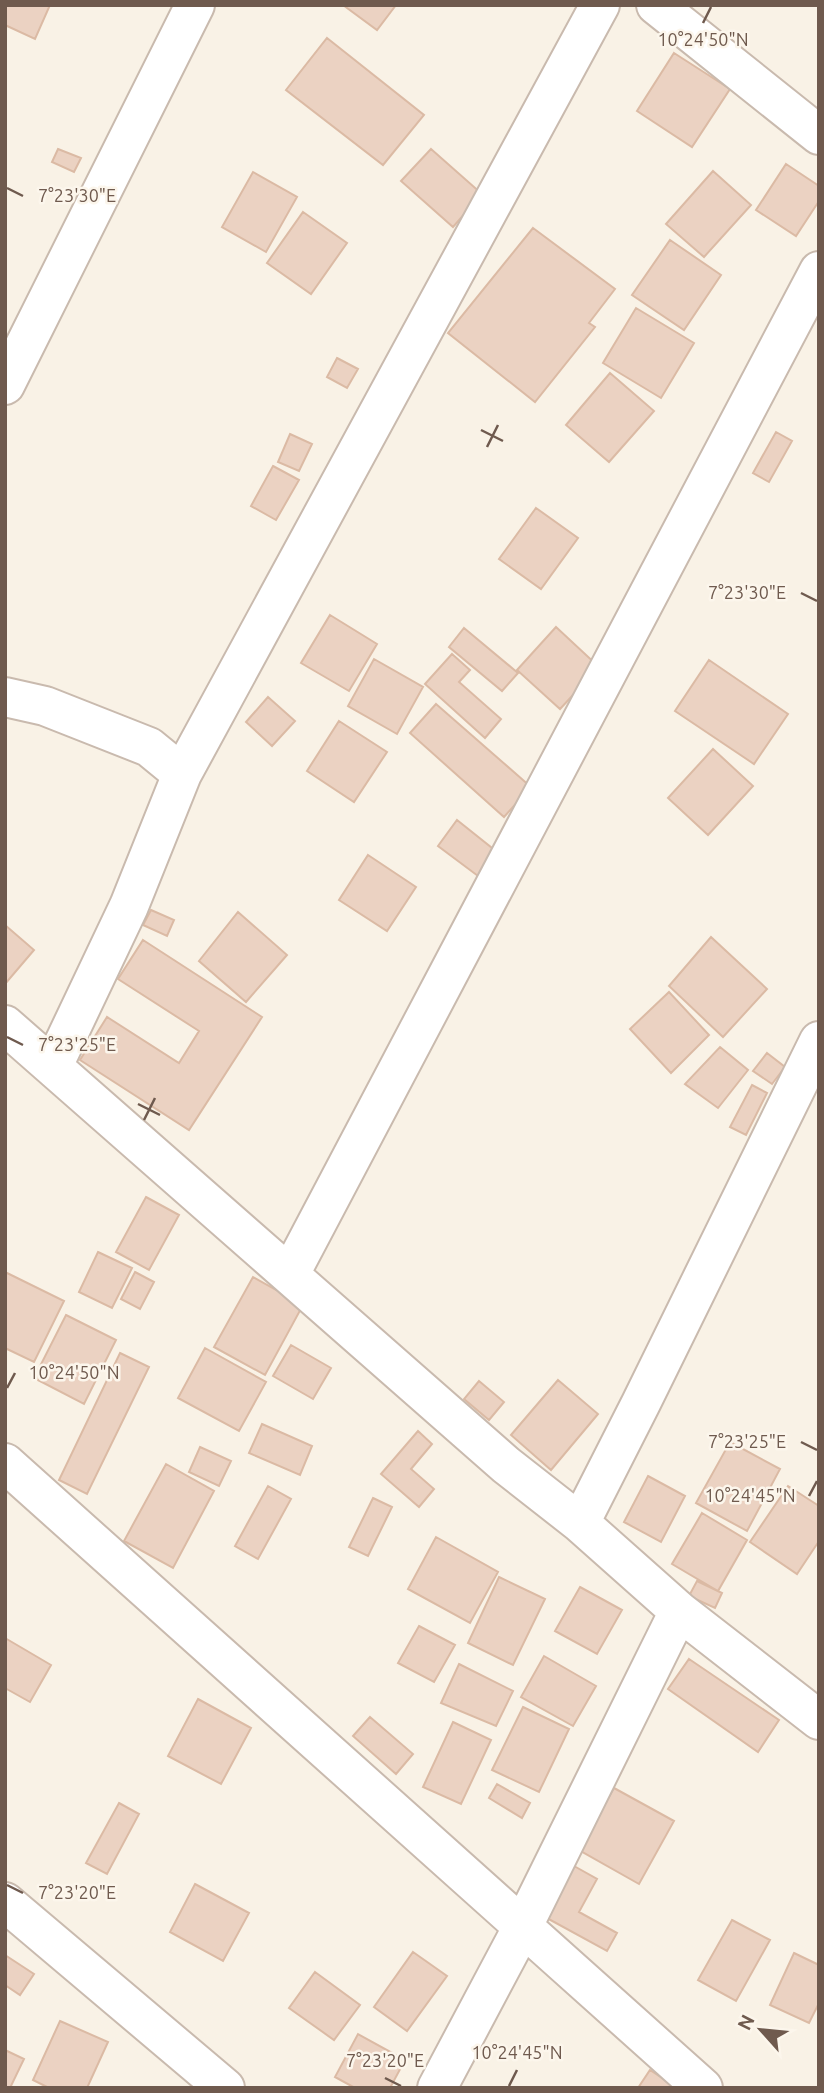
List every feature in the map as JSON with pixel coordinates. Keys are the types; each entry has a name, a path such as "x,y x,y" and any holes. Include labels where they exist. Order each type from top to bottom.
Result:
{"street":[{"path":"5,386 195,5"},
{"path":"53,1066 129,906 182,774 600,5"},
{"path":"656,5 819,135"},
{"path":"290,1274 819,271"},
{"path":"5,697 45,706 149,747 182,774"},
{"path":"5,1025 506,1465 580,1523 679,1612 819,1720"},
{"path":"580,1523 819,1041"},
{"path":"5,1463 703,2088"},
{"path":"437,2088 522,1928 679,1612"},
{"path":"5,1902 225,2088"}],"building":[{"path":"5,5 50,5 35,39 5,25"},
{"path":"343,5 396,5 377,30"},
{"path":"327,38 424,115 383,165 286,90"},
{"path":"674,53 730,89 692,147 637,111"},
{"path":"58,149 81,158 74,172 52,162"},
{"path":"431,149 482,194 453,227 401,181"},
{"path":"786,164 819,186 819,201 796,236 756,210"},
{"path":"713,171 751,205 704,257 666,224"},
{"path":"253,172 297,197 266,252 222,227"},
{"path":"303,212 347,243 311,294 267,263"},
{"path":"533,228 615,289 589,323 595,327 535,402 448,333"},
{"path":"670,240 721,275 684,330 632,295"},
{"path":"636,308 694,343 661,398 603,363"},
{"path":"337,358 358,369 347,388 327,377"},
{"path":"610,373 654,411 609,462 566,425"},
{"path":"776,432 792,441 769,482 753,473"},
{"path":"290,434 312,444 299,471 278,462"},
{"path":"273,466 299,480 276,520 251,506"},
{"path":"536,508 578,538 541,589 499,559"},
{"path":"330,615 377,644 349,691 301,663"},
{"path":"556,627 599,667 560,709 517,670"},
{"path":"464,628 518,673 502,691 449,647"},
{"path":"452,654 470,670 459,682 501,719 485,738 425,684"},
{"path":"374,659 423,687 397,734 348,706"},
{"path":"709,660 788,714 754,764 675,711"},
{"path":"268,697 295,721 272,746 246,722"},
{"path":"436,704 531,787 504,817 410,733"},
{"path":"339,721 387,752 354,802 307,771"},
{"path":"713,749 753,786 708,835 668,798"},
{"path":"457,820 502,856 482,879 438,846"},
{"path":"368,855 416,887 387,931 339,900"},
{"path":"151,910 174,920 167,936 143,925"},
{"path":"238,912 287,955 246,1002 199,961"},
{"path":"5,925 34,950 5,984"},
{"path":"711,937 767,989 723,1037 669,986"},
{"path":"143,940 262,1017 189,1130 80,1060 107,1017 179,1063 199,1031 118,979"},
{"path":"669,992 709,1035 671,1073 630,1029"},
{"path":"720,1047 748,1070 718,1108 685,1084"},
{"path":"767,1053 785,1067 772,1084 753,1071"},
{"path":"752,1085 767,1093 746,1135 730,1127"},
{"path":"146,1197 179,1215 149,1270 116,1252"},
{"path":"98,1252 132,1268 112,1308 79,1292"},
{"path":"5,1272 64,1301 34,1362 5,1348"},
{"path":"135,1272 154,1282 140,1309 121,1299"},
{"path":"253,1277 303,1305 265,1375 214,1347"},
{"path":"66,1315 116,1340 84,1404 34,1378"},
{"path":"291,1345 331,1368 313,1399 273,1376"},
{"path":"205,1348 266,1382 239,1431 178,1398"},
{"path":"120,1353 149,1367 87,1494 59,1480"},
{"path":"558,1380 598,1414 551,1470 511,1435"},
{"path":"479,1381 504,1402 489,1420 464,1399"},
{"path":"262,1424 312,1446 300,1475 249,1453"},
{"path":"418,1431 432,1444 411,1469 434,1489 419,1507 381,1474"},
{"path":"730,1442 780,1469 747,1531 696,1503"},
{"path":"200,1447 231,1461 219,1486 189,1472"},
{"path":"166,1464 214,1491 173,1568 124,1541"},
{"path":"648,1476 685,1496 661,1542 624,1522"},
{"path":"268,1486 291,1499 258,1559 235,1546"},
{"path":"788,1486 819,1506 819,1541 797,1574 750,1542"},
{"path":"373,1498 392,1507 368,1556 349,1547"},
{"path":"702,1513 747,1540 718,1591 672,1564"},
{"path":"436,1537 498,1572 470,1623 408,1589"},
{"path":"499,1577 545,1599 513,1665 468,1643"},
{"path":"697,1581 722,1593 715,1608 689,1596"},
{"path":"580,1587 622,1610 597,1654 555,1631"},
{"path":"419,1626 455,1645 434,1682 398,1663"},
{"path":"5,1638 51,1665 30,1702 5,1688"},
{"path":"544,1656 596,1686 573,1726 521,1697"},
{"path":"689,1659 779,1720 758,1752 668,1689"},
{"path":"459,1664 513,1691 496,1726 441,1703"},
{"path":"198,1699 251,1728 221,1784 168,1756"},
{"path":"523,1707 569,1729 539,1792 492,1770"},
{"path":"370,1717 413,1754 396,1774 353,1736"},
{"path":"453,1722 491,1740 461,1804 423,1787"},
{"path":"497,1784 530,1803 522,1818 489,1798"},
{"path":"614,1788 674,1821 639,1884 579,1850"},
{"path":"119,1803 139,1814 107,1874 86,1863"},
{"path":"574,1866 597,1879 579,1912 617,1933 607,1951 545,1917"},
{"path":"195,1884 249,1913 223,1961 170,1932"},
{"path":"732,1920 770,1940 736,2001 698,1980"},
{"path":"413,1952 447,1976 407,2031 374,2007"},
{"path":"794,1953 819,1965 819,2003 809,2023 770,2005"},
{"path":"5,1955 34,1974 20,1995 5,1985"},
{"path":"315,1972 360,2005 334,2040 289,2008"},
{"path":"60,2021 108,2042 87,2088 49,2088 33,2080"},
{"path":"358,2034 405,2060 390,2088 355,2088 335,2077"},
{"path":"5,2050 24,2059 10,2088 5,2088"},
{"path":"650,2070 677,2088 638,2088"}]}
